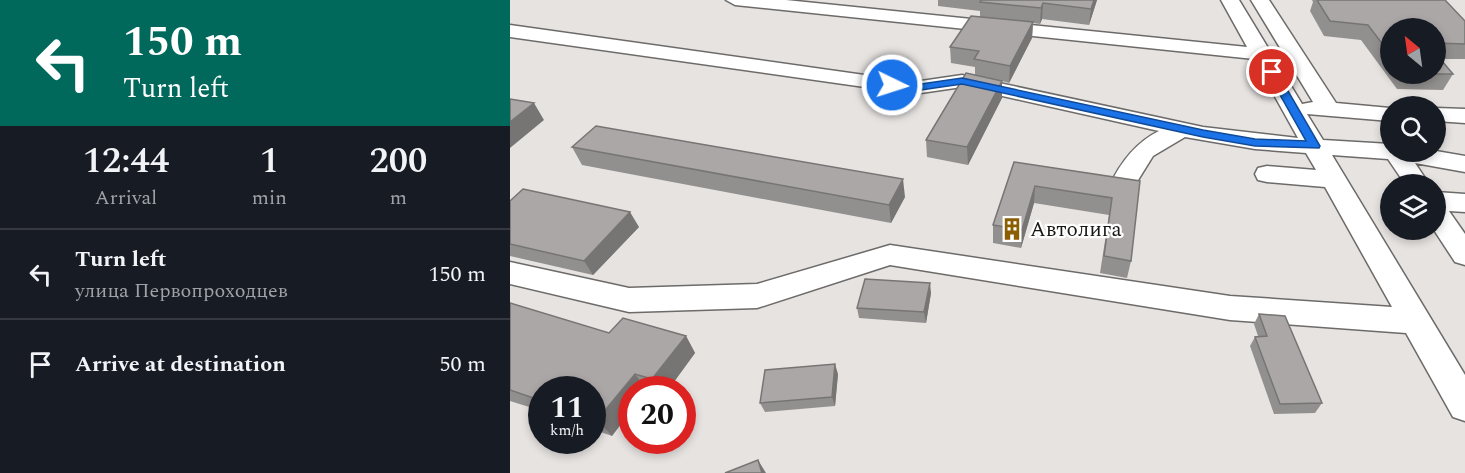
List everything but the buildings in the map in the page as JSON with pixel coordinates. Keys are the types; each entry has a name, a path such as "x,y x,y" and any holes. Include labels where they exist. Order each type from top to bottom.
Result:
{"street":[{"path":"735,0 1262,54"},
{"path":"1230,0 1465,406"},
{"path":"1260,0 1329,110"},
{"path":"510,31 914,88 962,81 1183,130 1255,142 1380,151"},
{"path":"1291,106 1380,113"},
{"path":"1446,115 1465,116"},
{"path":"1121,187 1132,162 1164,136 1183,130"},
{"path":"1446,161 1465,164"},
{"path":"1267,174 1335,180"},
{"path":"1446,187 1465,187"},
{"path":"1446,202 1465,203"},
{"path":"1446,227 1465,255"},
{"path":"510,273 629,300 757,296 890,255 1230,309 1416,321"}],"place":[{"name":"Автолига","path":"1012,229"}],"route":[{"path":"892,85 914,88 962,81 1203,134 1255,142 1314,146 1272,72"}]}
